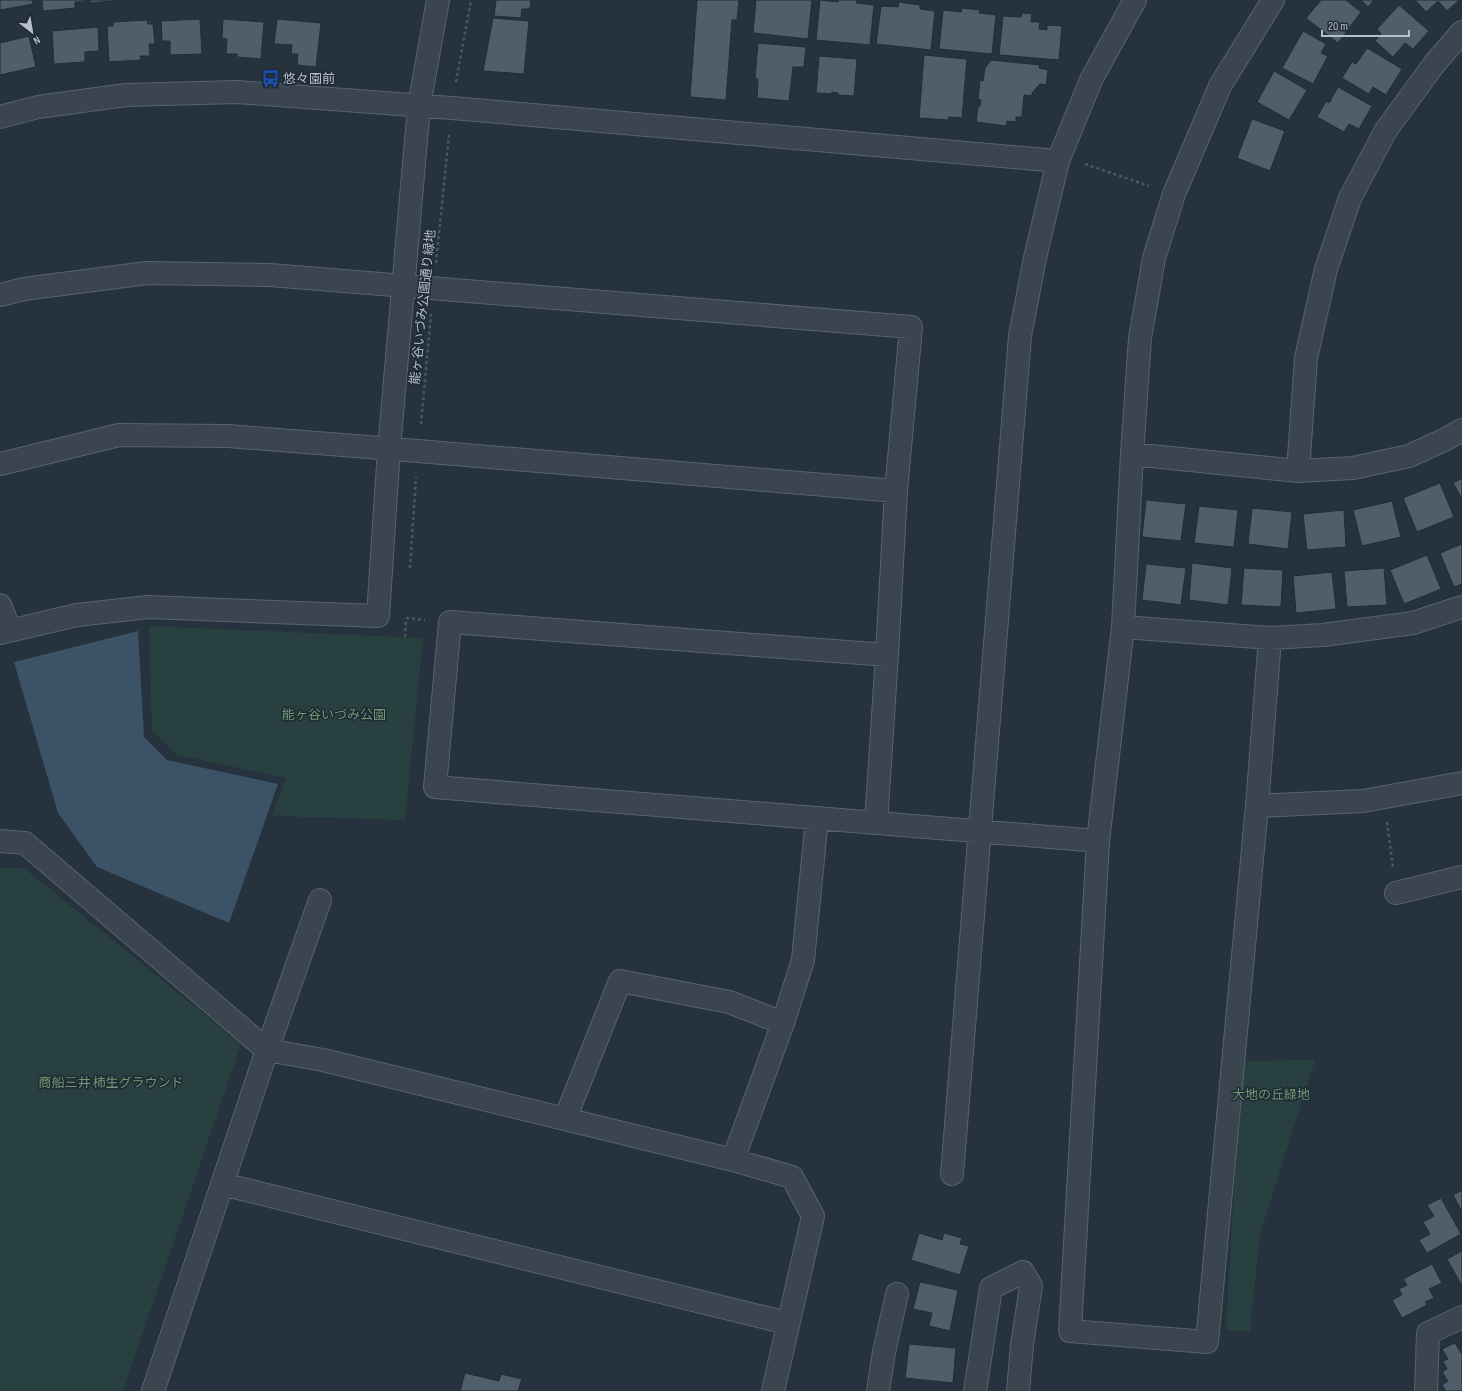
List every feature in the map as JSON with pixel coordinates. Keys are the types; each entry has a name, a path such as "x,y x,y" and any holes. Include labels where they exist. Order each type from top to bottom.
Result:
{"street":[{"path":"0,605 5,632 77,615 148,607 378,616 389,449 420,106 438,0"},
{"path":"952,1174 1020,336 1035,258 1058,161 1091,80 1135,0"},
{"path":"1270,638 1257,806 1207,1342 1070,1331 1098,841 1123,627 1140,338 1154,258 1174,194 1220,86 1274,0"},
{"path":"1298,471 1306,358 1326,269 1350,198 1386,130 1435,64 1462,32"},
{"path":"0,117 38,107 126,95 237,92 452,108 1058,161"},
{"path":"0,295 24,288 147,273 270,276 911,327 896,491 876,822"},
{"path":"1132,454 1298,471 1353,468 1408,456 1444,440 1462,430"},
{"path":"0,464 119,435 228,436 896,491"},
{"path":"1123,627 1270,638 1323,635 1413,623 1462,607"},
{"path":"887,655 450,622 435,787 1098,841"},
{"path":"1257,806 1364,801 1462,783"},
{"path":"733,1160 783,1023 803,960 817,818"},
{"path":"0,842 25,843 267,1050 323,1060 733,1160 792,1177 813,1216 772,1391"},
{"path":"1396,893 1462,877"},
{"path":"153,1391 267,1050 320,900"},
{"path":"565,1119 620,981 729,1002 783,1023"},
{"path":"222,1184 787,1323"},
{"path":"975,1391 991,1288 1023,1272 1031,1286 1022,1346 1018,1391"},
{"path":"878,1391 884,1352 897,1294"},
{"path":"1426,1391 1428,1333 1462,1317"}],"path":[{"name":"能ヶ谷いづみ公園通り緑地","path":"410,570 418,451 452,108 471,0"},
{"path":"1058,161 1088,164 1174,194"},
{"path":"405,637 407,610"},
{"path":"378,616 450,622"},
{"path":"1383,798 1396,893"}],"green space":[{"name":"能ヶ谷いづみ公園","path":"149,626 423,638 405,820 272,816 286,778 178,755 152,731"},
{"name":"商船三井 柿生グラウンド","path":"0,868 24,868 241,1044 123,1391 0,1391"},
{"name":"大地の丘緑地","path":"1315,1060 1260,1234 1250,1331 1226,1331 1241,1061"}],"water":[{"path":"138,631 144,737 167,760 278,784 229,923 97,867 58,813 14,662"}],"building":[{"path":"0,0 32,0 33,4 0,10"},
{"path":"42,0 84,0 84,2 75,2 75,8 43,11"},
{"path":"90,0 125,0 90,3"},
{"path":"496,0 531,0 530,9 522,9 521,18 494,16"},
{"path":"697,0 739,0 737,20 732,20 726,100 690,97"},
{"path":"756,0 812,0 808,39 753,33"},
{"path":"820,0 838,2 839,0 857,0 856,3 874,5 870,45 816,40"},
{"path":"1321,0 1346,0 1361,12 1338,43 1306,18"},
{"path":"1361,0 1374,0 1368,7"},
{"path":"1415,0 1459,0 1447,11 1438,1 1426,12"},
{"path":"899,2 920,5 920,9 935,11 931,50 876,44 881,6 898,7"},
{"path":"1399,5 1429,31 1413,49 1405,43 1393,57 1375,41 1381,34 1377,29"},
{"path":"962,8 980,10 979,13 996,15 992,54 939,49 943,10 961,12"},
{"path":"1022,13 1032,14 1031,22 1040,22 1039,29 1047,30 1047,25 1062,26 1059,60 999,55 1003,16 1021,17"},
{"path":"493,18 529,21 524,74 483,71"},
{"path":"200,19 202,54 170,55 170,41 162,41 161,21"},
{"path":"223,19 264,22 261,59 237,57 237,54 226,54 227,39 222,38"},
{"path":"277,19 321,23 316,67 297,65 298,54 291,54 292,45 274,44"},
{"path":"147,20 148,24 153,24 155,44 149,44 150,56 140,56 141,60 109,62 107,26 113,26 113,22"},
{"path":"98,27 99,51 85,52 85,62 54,64 52,31"},
{"path":"1303,31 1326,44 1321,53 1328,56 1313,84 1282,68"},
{"path":"29,36 36,67 0,75 0,43"},
{"path":"758,43 806,47 804,67 793,67 789,101 757,98 758,80 755,77"},
{"path":"1367,48 1402,69 1386,95 1373,87 1369,94 1342,78 1352,62 1356,64"},
{"path":"924,55 967,59 962,118 949,117 948,120 919,118"},
{"path":"819,56 857,59 854,96 838,95 838,93 832,92 831,94 816,93"},
{"path":"991,60 1040,65 1039,68 1048,70 1046,85 1040,84 1032,93 1032,96 1024,95 1022,117 1016,117 1016,122 1007,121 1006,126 976,122 978,106 980,106 981,100 978,99 980,80 983,81 985,68"},
{"path":"1274,71 1307,90 1289,120 1257,102"},
{"path":"1338,87 1372,106 1359,129 1349,124 1344,132 1317,117 1326,101 1329,103"},
{"path":"1252,119 1285,131 1270,171 1237,158"},
{"path":"1462,478 1462,499 1453,483"},
{"path":"1440,483 1454,517 1417,532 1403,498"},
{"path":"1146,500 1186,504 1181,541 1142,537"},
{"path":"1392,501 1401,537 1362,546 1353,510"},
{"path":"1199,506 1238,510 1234,547 1194,543"},
{"path":"1252,508 1292,512 1288,549 1248,544"},
{"path":"1344,510 1346,547 1307,550 1303,514"},
{"path":"1462,544 1462,584 1454,587 1440,553"},
{"path":"1427,555 1441,589 1404,604 1390,570"},
{"path":"1192,563 1232,568 1228,605 1189,600"},
{"path":"1146,564 1186,568 1181,605 1142,600"},
{"path":"1244,568 1283,570 1281,607 1241,605"},
{"path":"1384,568 1387,605 1347,607 1344,571"},
{"path":"1332,572 1336,609 1296,613 1293,576"},
{"path":"1462,1190 1462,1212 1453,1195"},
{"path":"1441,1198 1461,1234 1427,1253 1419,1240 1430,1234 1423,1222 1434,1216 1427,1205"},
{"path":"919,1233 942,1240 944,1233 962,1238 960,1244 969,1246 960,1275 911,1260"},
{"path":"1462,1251 1462,1286 1447,1259"},
{"path":"1432,1264 1442,1283 1429,1289 1434,1298 1425,1302 1427,1305 1402,1318 1392,1300 1402,1295 1399,1289 1407,1285 1403,1279"},
{"path":"920,1282 958,1290 950,1331 929,1326 932,1313 913,1309"},
{"path":"1455,1343 1461,1353 1462,1352 1462,1391 1446,1391 1442,1385 1448,1381 1442,1372 1447,1369 1443,1361 1448,1359 1442,1349"},
{"path":"909,1344 956,1348 953,1383 905,1378"},
{"path":"465,1373 499,1381 501,1374 522,1379 518,1391 460,1391"}],"place":[{"name":"悠々園前","path":"270,78"}]}
